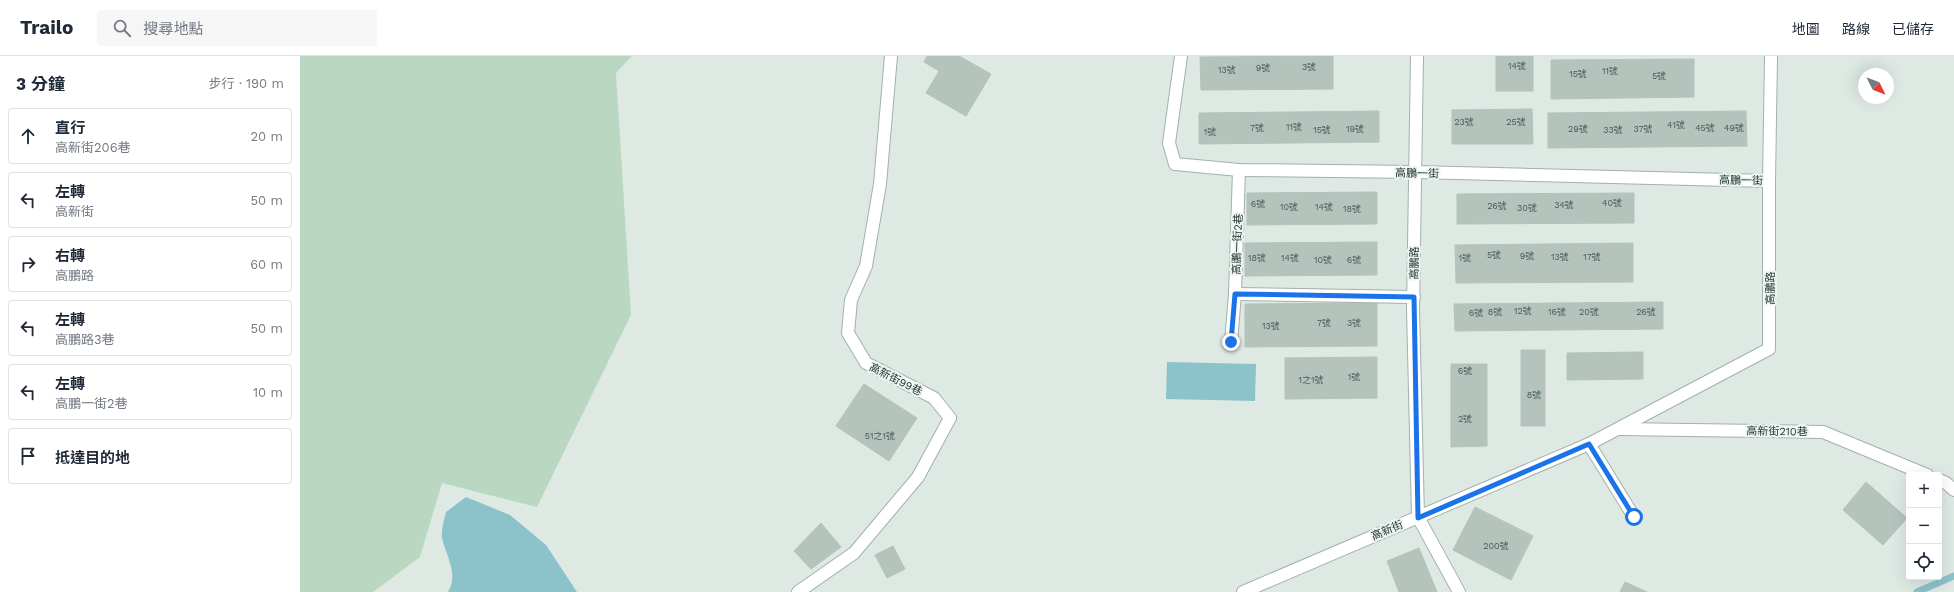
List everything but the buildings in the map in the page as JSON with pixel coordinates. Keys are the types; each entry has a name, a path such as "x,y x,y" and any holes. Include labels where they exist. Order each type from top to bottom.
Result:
{"street":[{"name":"高新街99巷","path":"798,592 854,553 918,478 950,418 934,398 866,363 848,333 851,300 866,266 880,184 891,56"},
{"name":"高鵬一街","path":"1181,56 1169,143 1174,164 1239,170 1416,172 1769,181"},
{"name":"高鵬路","path":"1417,56 1414,297 1418,518"},
{"name":"高鵬路","path":"1618,429 1769,349 1771,56"},
{"name":"高鵬一街2巷","path":"1231,342 1235,294 1239,170"},
{"path":"1235,294 1414,297"},
{"name":"高新街","path":"1243,592 1589,444 1618,429"},
{"name":"高新街210巷","path":"1618,429 1823,432 1920,472"},
{"path":"1589,444 1634,517"},
{"path":"1942,481 1954,490"},
{"path":"1418,518 1459,592"}],"green space":[{"path":"300,56 632,56 616,73 631,315 537,507 442,483 420,557 373,592 300,592"}],"water":[{"path":"1167,362 1256,364 1255,401 1166,399"},
{"path":"466,497 510,515 546,545 577,592 448,592 451,585 452,572 442,538 443,525 446,512"}],"waterway":[{"path":"1917,592 1954,576"}],"route":[{"path":"1231,342 1235,294 1414,297 1418,518 1589,444 1634,517"}]}
